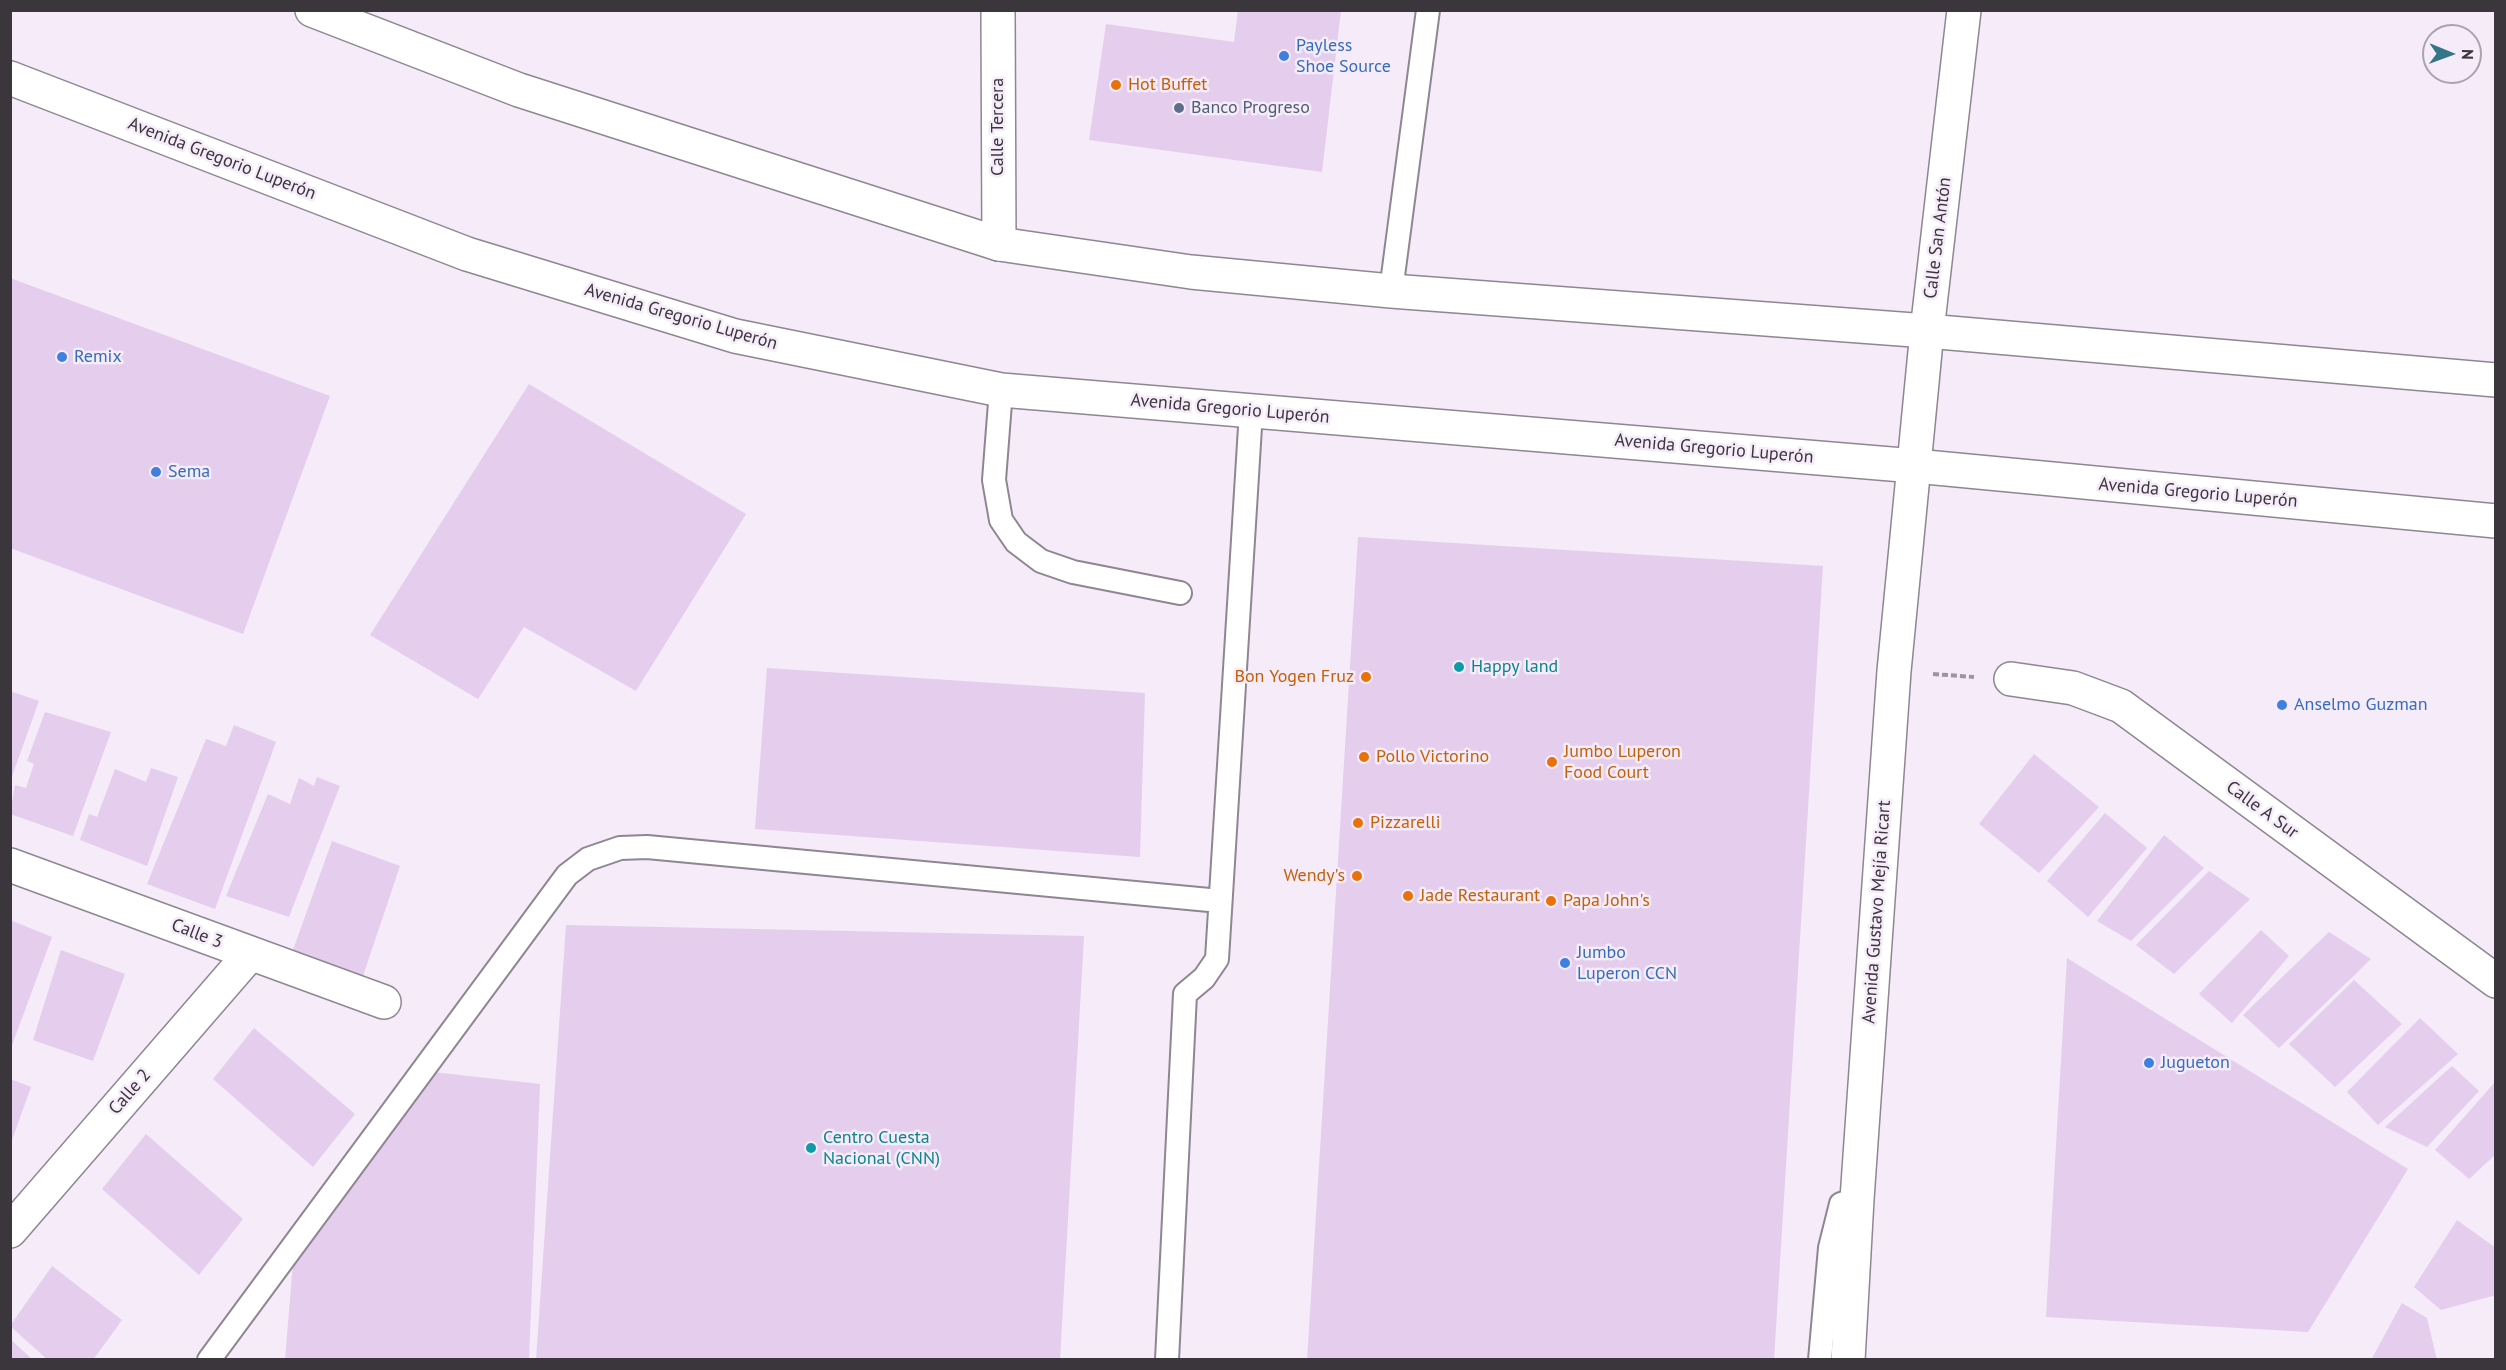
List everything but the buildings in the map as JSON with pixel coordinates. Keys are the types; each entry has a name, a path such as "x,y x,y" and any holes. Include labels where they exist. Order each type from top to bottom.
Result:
{"main road":[{"path":"312,10 519,90 999,244 1191,272 1391,291 1927,331 2496,380"},
{"name":"Calle Tercera","path":"998,10 999,244"},
{"name":"Calle San Antón","path":"1915,466 1927,331 1964,10"},
{"name":"Avenida Gregorio Luperón","path":"10,78 467,254 735,336 1001,390 1915,466 2496,521"},
{"name":"Avenida Gustavo Mejía Ricart","path":"1841,1358 1857,1199 1894,671 1915,466"},
{"name":"Calle A Sur","path":"2011,679 2073,688 2121,706 2496,981"},
{"name":"Calle 3","path":"10,865 384,1002"},
{"name":"Calle 2","path":"17,1213 250,954"}],"lane":[{"path":"1391,291 1428,10"},
{"path":"1001,390 994,480 1001,520 1016,542 1041,561 1073,572 1180,593"},
{"path":"1167,1359 1185,994 1204,978 1217,959 1251,411"},
{"path":"208,1359 567,875 588,859 620,848 647,847 1220,901"}],"path":[{"path":"1894,671 2011,679"}],"place":[{"name":"Payless Shoe Source","path":"1284,56"},
{"name":"Hot Buffet","path":"1116,85"},
{"name":"Banco Progreso","path":"1179,108"},
{"name":"Remix","path":"62,357"},
{"name":"Sema","path":"156,472"},
{"name":"Happy land","path":"1459,667"},
{"name":"Bon Yogen Fruz","path":"1366,677"},
{"name":"Anselmo Guzman","path":"2282,705"},
{"name":"Pollo Victorino","path":"1364,757"},
{"name":"Jumbo Luperon Food Court","path":"1552,762"},
{"name":"Pizzarelli","path":"1358,823"},
{"name":"Wendy's","path":"1357,876"},
{"name":"Jade Restaurant","path":"1408,896"},
{"name":"Papa John's","path":"1551,901"},
{"name":"Jumbo Luperon CCN","path":"1565,963"},
{"name":"Jugueton","path":"2149,1063"},
{"name":"Centro Cuesta Nacional (CNN)","path":"811,1148"}]}
